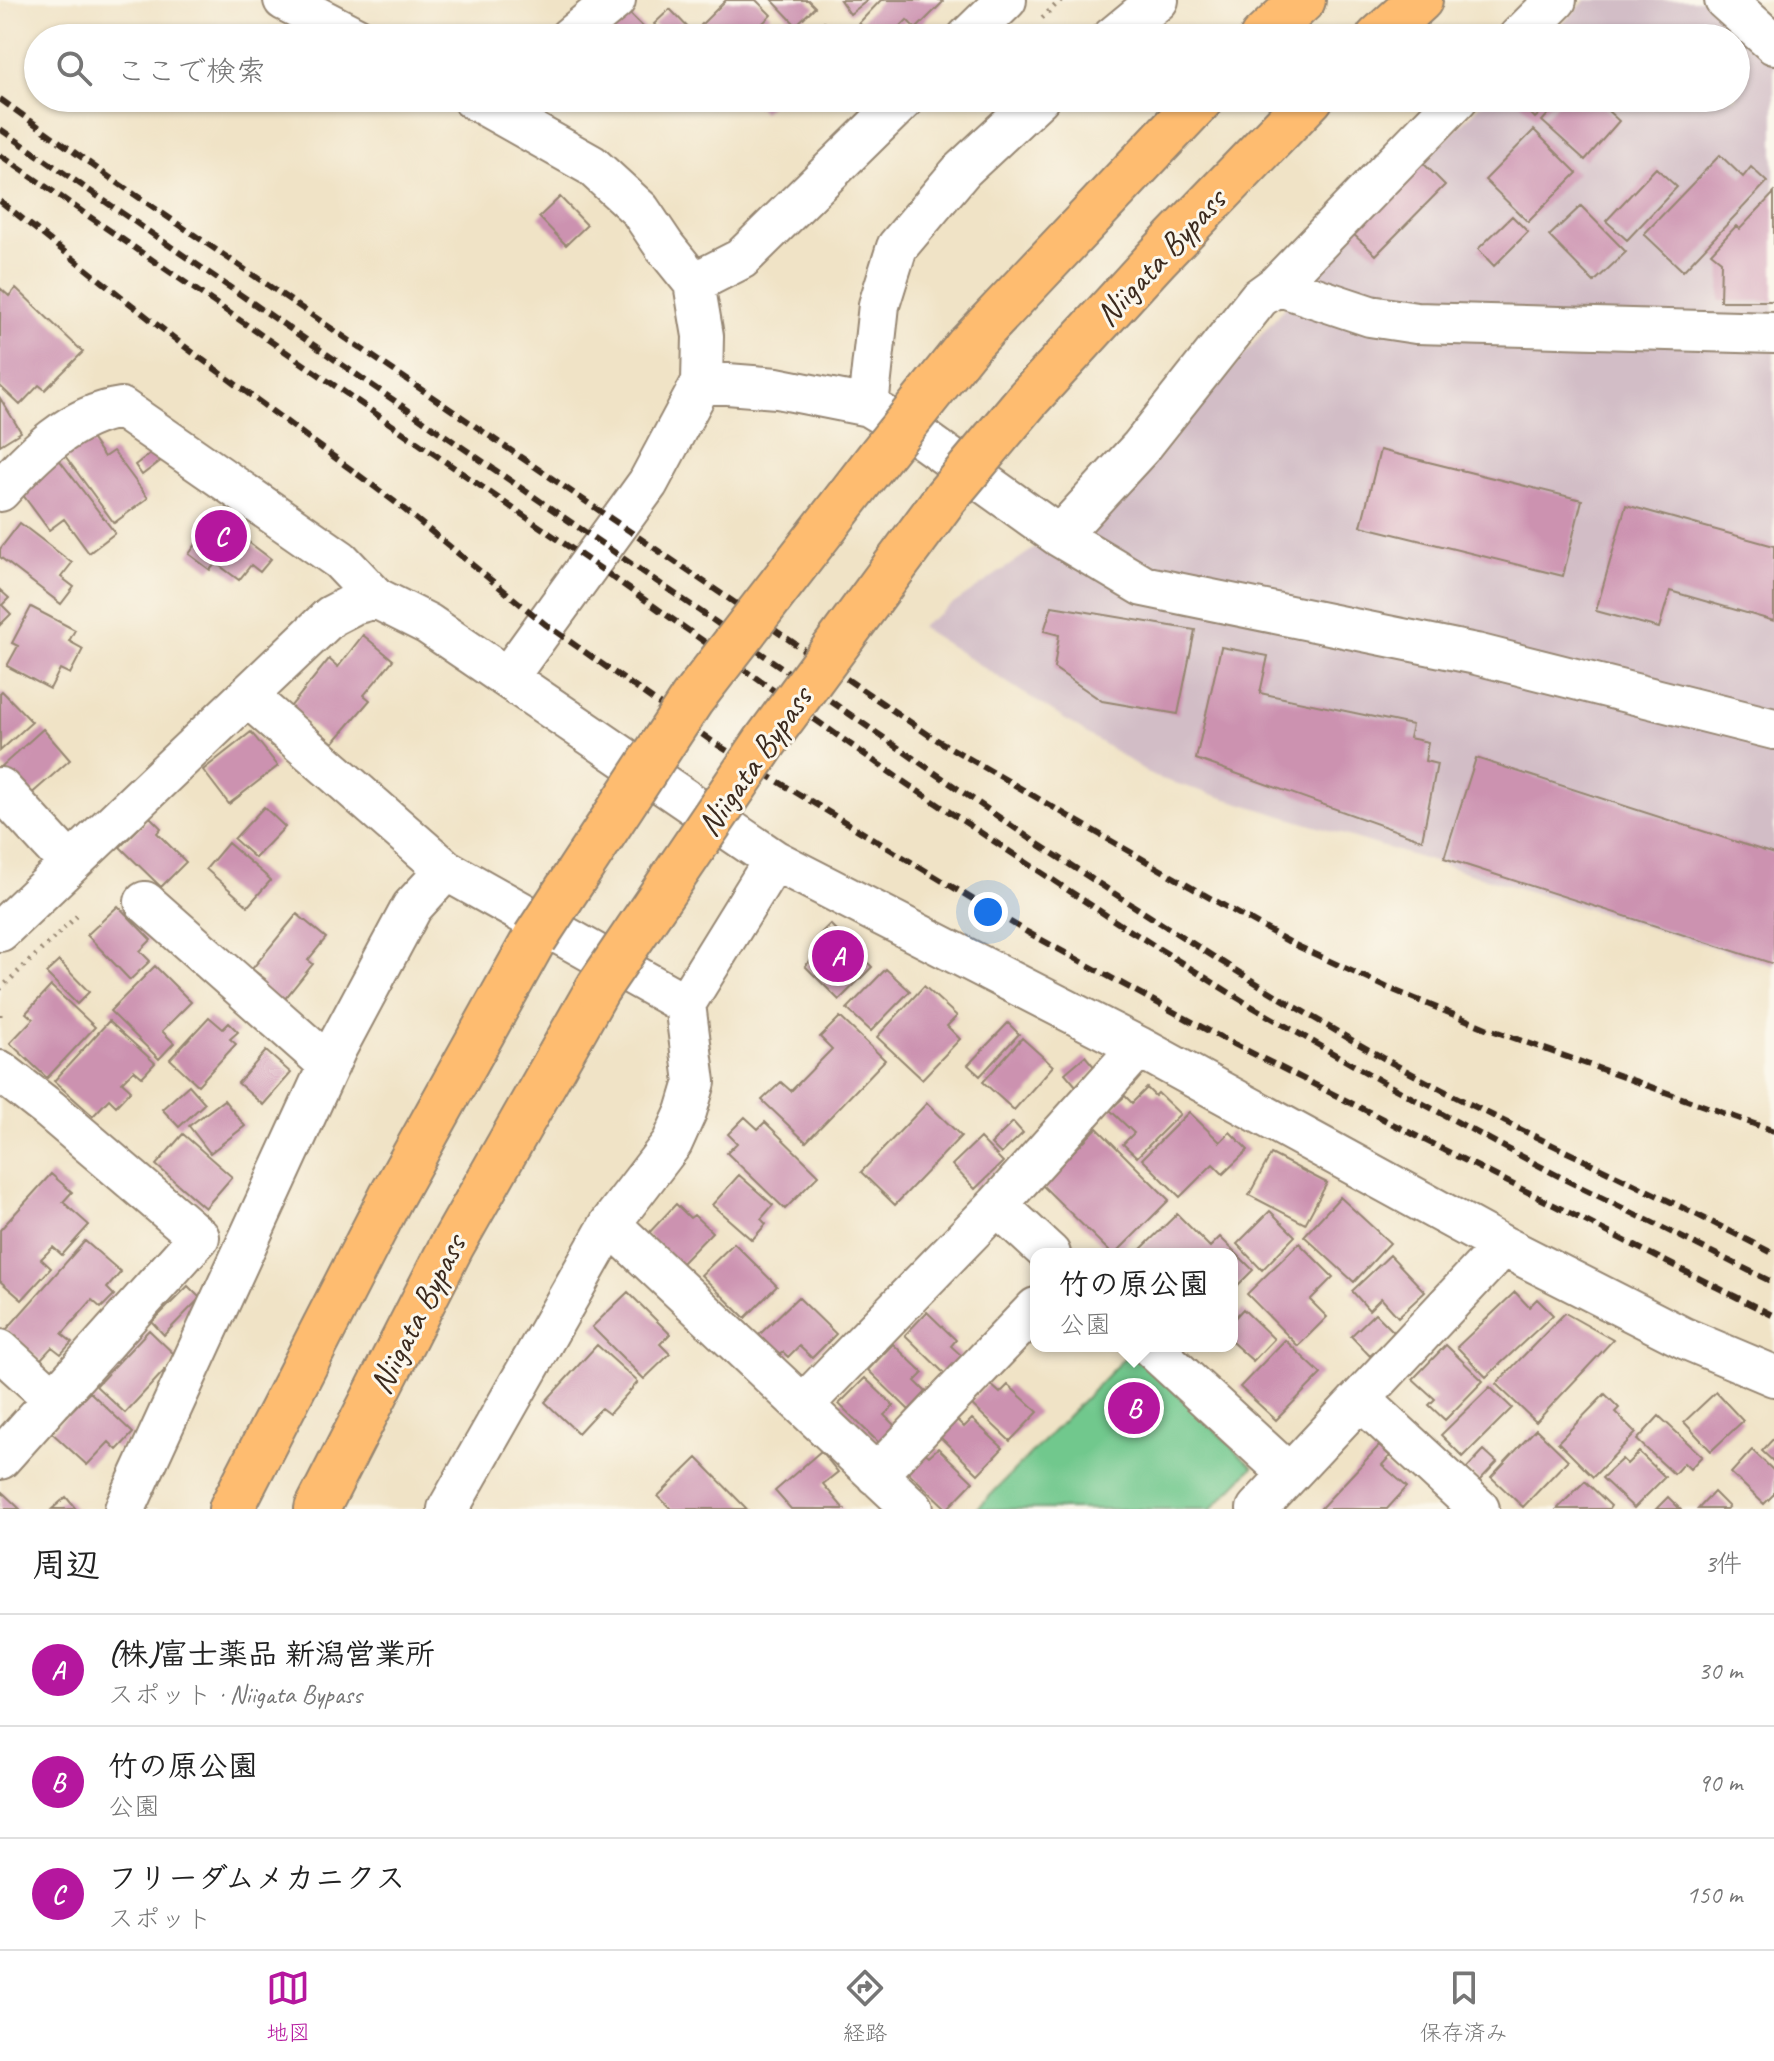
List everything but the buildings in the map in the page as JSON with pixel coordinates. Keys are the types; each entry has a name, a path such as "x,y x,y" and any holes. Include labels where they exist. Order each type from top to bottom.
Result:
{"highway":[{"path":"1277,24 1303,0"},
{"path":"1393,24 1420,0"},
{"path":"231,1509 391,1197 535,938 692,699 967,347 1189,112"},
{"name":"Niigata Bypass","path":"317,1509 451,1247 598,988 765,742 946,497 1028,399 1157,258 1298,112"}],"street":[{"path":"284,0 330,24"},
{"path":"586,24 615,0"},
{"path":"981,24 1006,0"},
{"path":"1129,24 1158,0"},
{"path":"1532,24 1556,0"},
{"path":"1725,0 1774,44"},
{"path":"505,112 591,165 640,210 694,283 703,336 702,382 648,483 507,678"},
{"path":"694,283 741,259 891,112"},
{"path":"868,406 879,305 897,247 962,170 1024,112"},
{"path":"1059,536 1141,447 1259,298 1277,285 1444,112"},
{"path":"1277,285 1370,316 1416,323 1774,333"},
{"path":"702,382 777,388 868,406 926,441 1059,536 1143,586 1476,654 1774,729"},
{"path":"0,491 36,451 99,411 121,408 340,560 376,598 428,624 774,860 1139,1047 1503,1246 1684,1338 1774,1376"},
{"path":"0,931 331,616 354,604 376,598"},
{"path":"247,696 446,870 685,1004"},
{"path":"0,788 70,864"},
{"path":"448,1509 610,1224 672,1143 695,1082 685,1004 774,860"},
{"path":"125,1509 329,1065 412,907 446,870"},
{"path":"145,902 329,1065"},
{"path":"803,1405 997,1205 1139,1047"},
{"path":"0,1071 199,1237 246,1245"},
{"path":"997,1205 1044,1248"},
{"path":"610,1224 913,1509"},
{"path":"0,1459 199,1237"},
{"path":"1258,1509 1503,1246"},
{"path":"876,1475 1030,1314"},
{"path":"0,1350 54,1399"},
{"path":"1157,1352 1289,1474"},
{"path":"1360,1399 1479,1509"}],"shaded area":[{"path":"1586,0 1706,0 1733,24 1562,24"},
{"path":"1750,39 1774,61 1774,966 1155,777 920,627 1145,472 1323,262 1474,112 1750,112"}],"green space":[{"path":"1130,1352 1134,1352 1253,1467 1212,1509 977,1509"}],"railway":[{"path":"0,99 109,177 932,737 1293,944 1486,1028 1774,1131"},
{"path":"0,129 1038,844 1170,929 1303,1012 1394,1064 1774,1254"},
{"path":"0,155 591,562 901,780 1118,923 1246,1003 1388,1085 1564,1179 1774,1283"},
{"path":"0,201 184,346 395,502 545,624 716,744 1027,932 1220,1037 1774,1316"}],"place":[{"name":"フリーダムメカニクス","path":"221,536"},
{"name":"(株)富士薬品 新潟営業所","path":"838,956"},
{"name":"竹の原公園","path":"1134,1408"}]}
